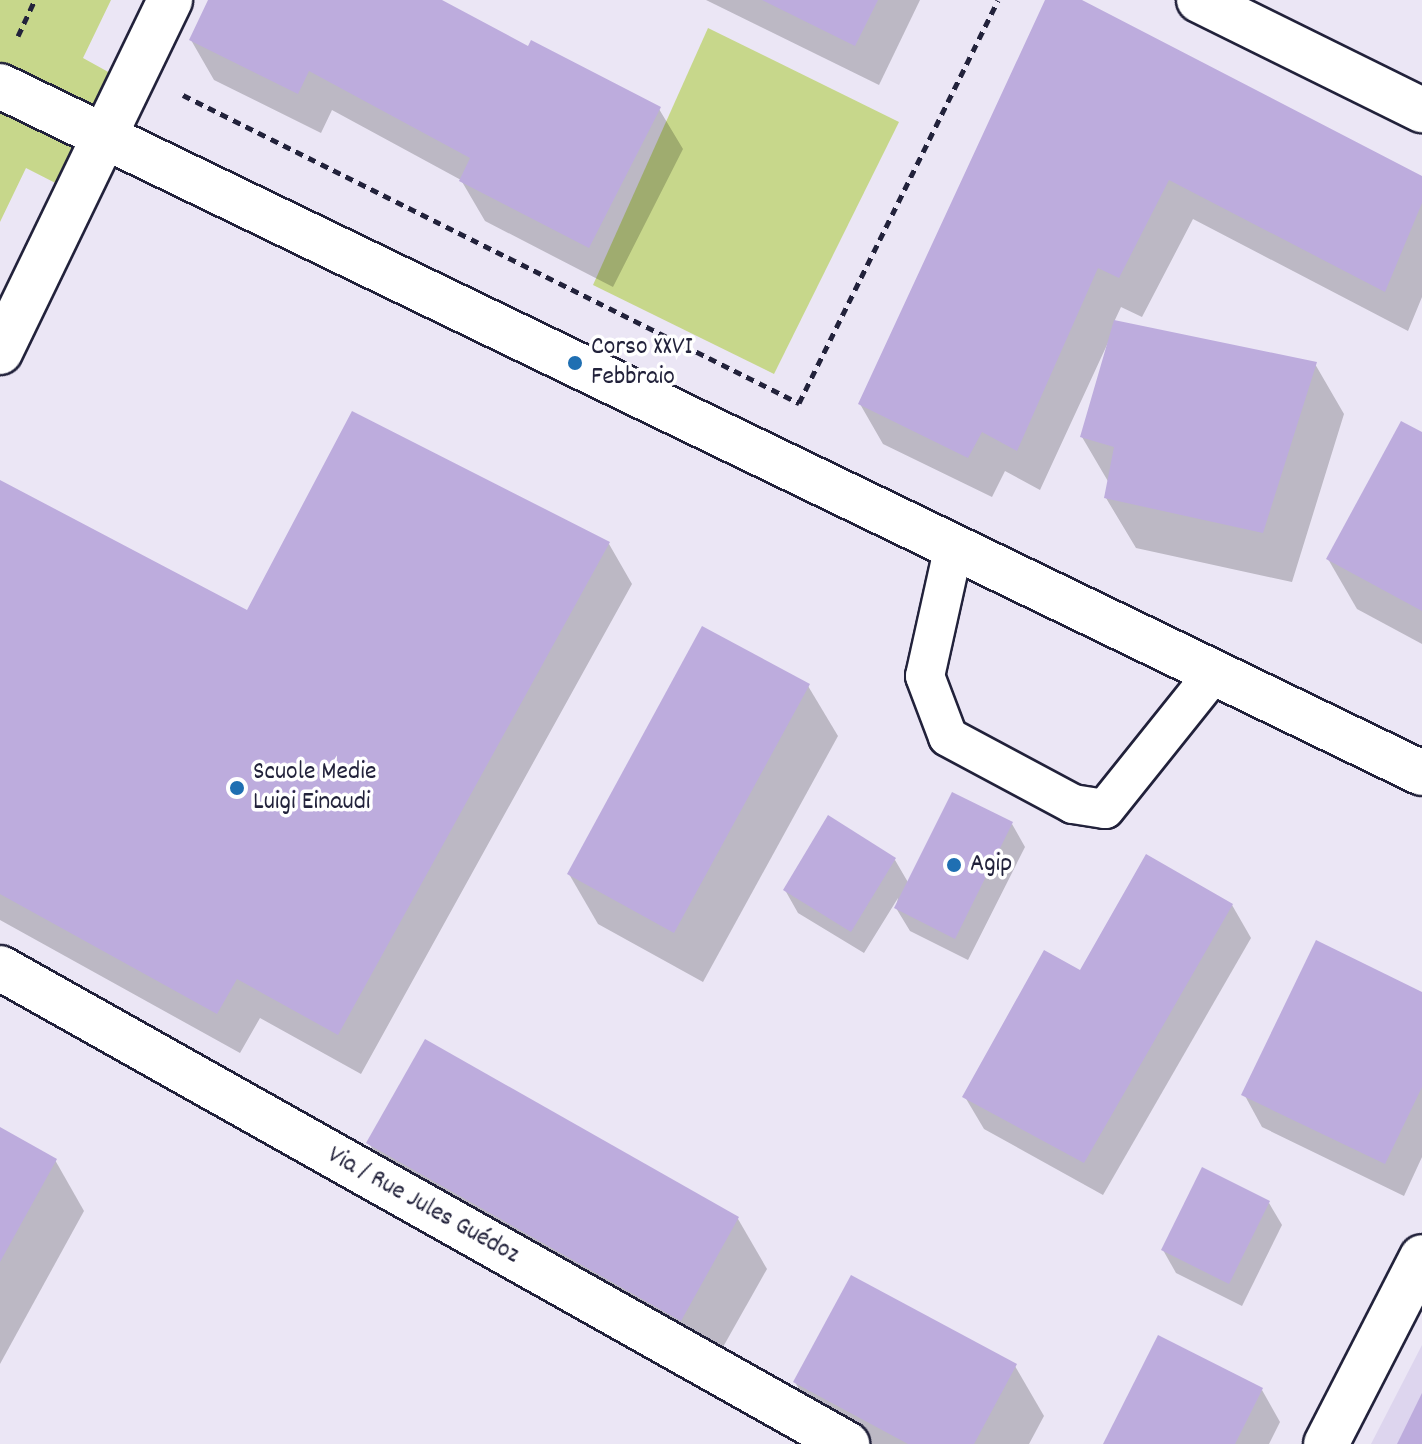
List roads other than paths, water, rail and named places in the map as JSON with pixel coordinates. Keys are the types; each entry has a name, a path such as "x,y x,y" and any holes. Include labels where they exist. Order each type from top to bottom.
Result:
{"street":[{"path":"0,352 170,0"},
{"path":"1199,0 1422,110"},
{"path":"0,86 953,550 1422,773"},
{"name":"Via / Rue Jules Guédoz","path":"0,968 847,1444"},
{"path":"1326,1444 1422,1257"}],"lane":[{"path":"953,550 925,676 948,737 1073,804 1105,809 1213,674"}],"place":[{"name":"Corso XXVI Febbraio","path":"575,363"},
{"name":"Scuole Medie Luigi Einaudi","path":"237,788"},
{"name":"Agip","path":"954,865"}]}
